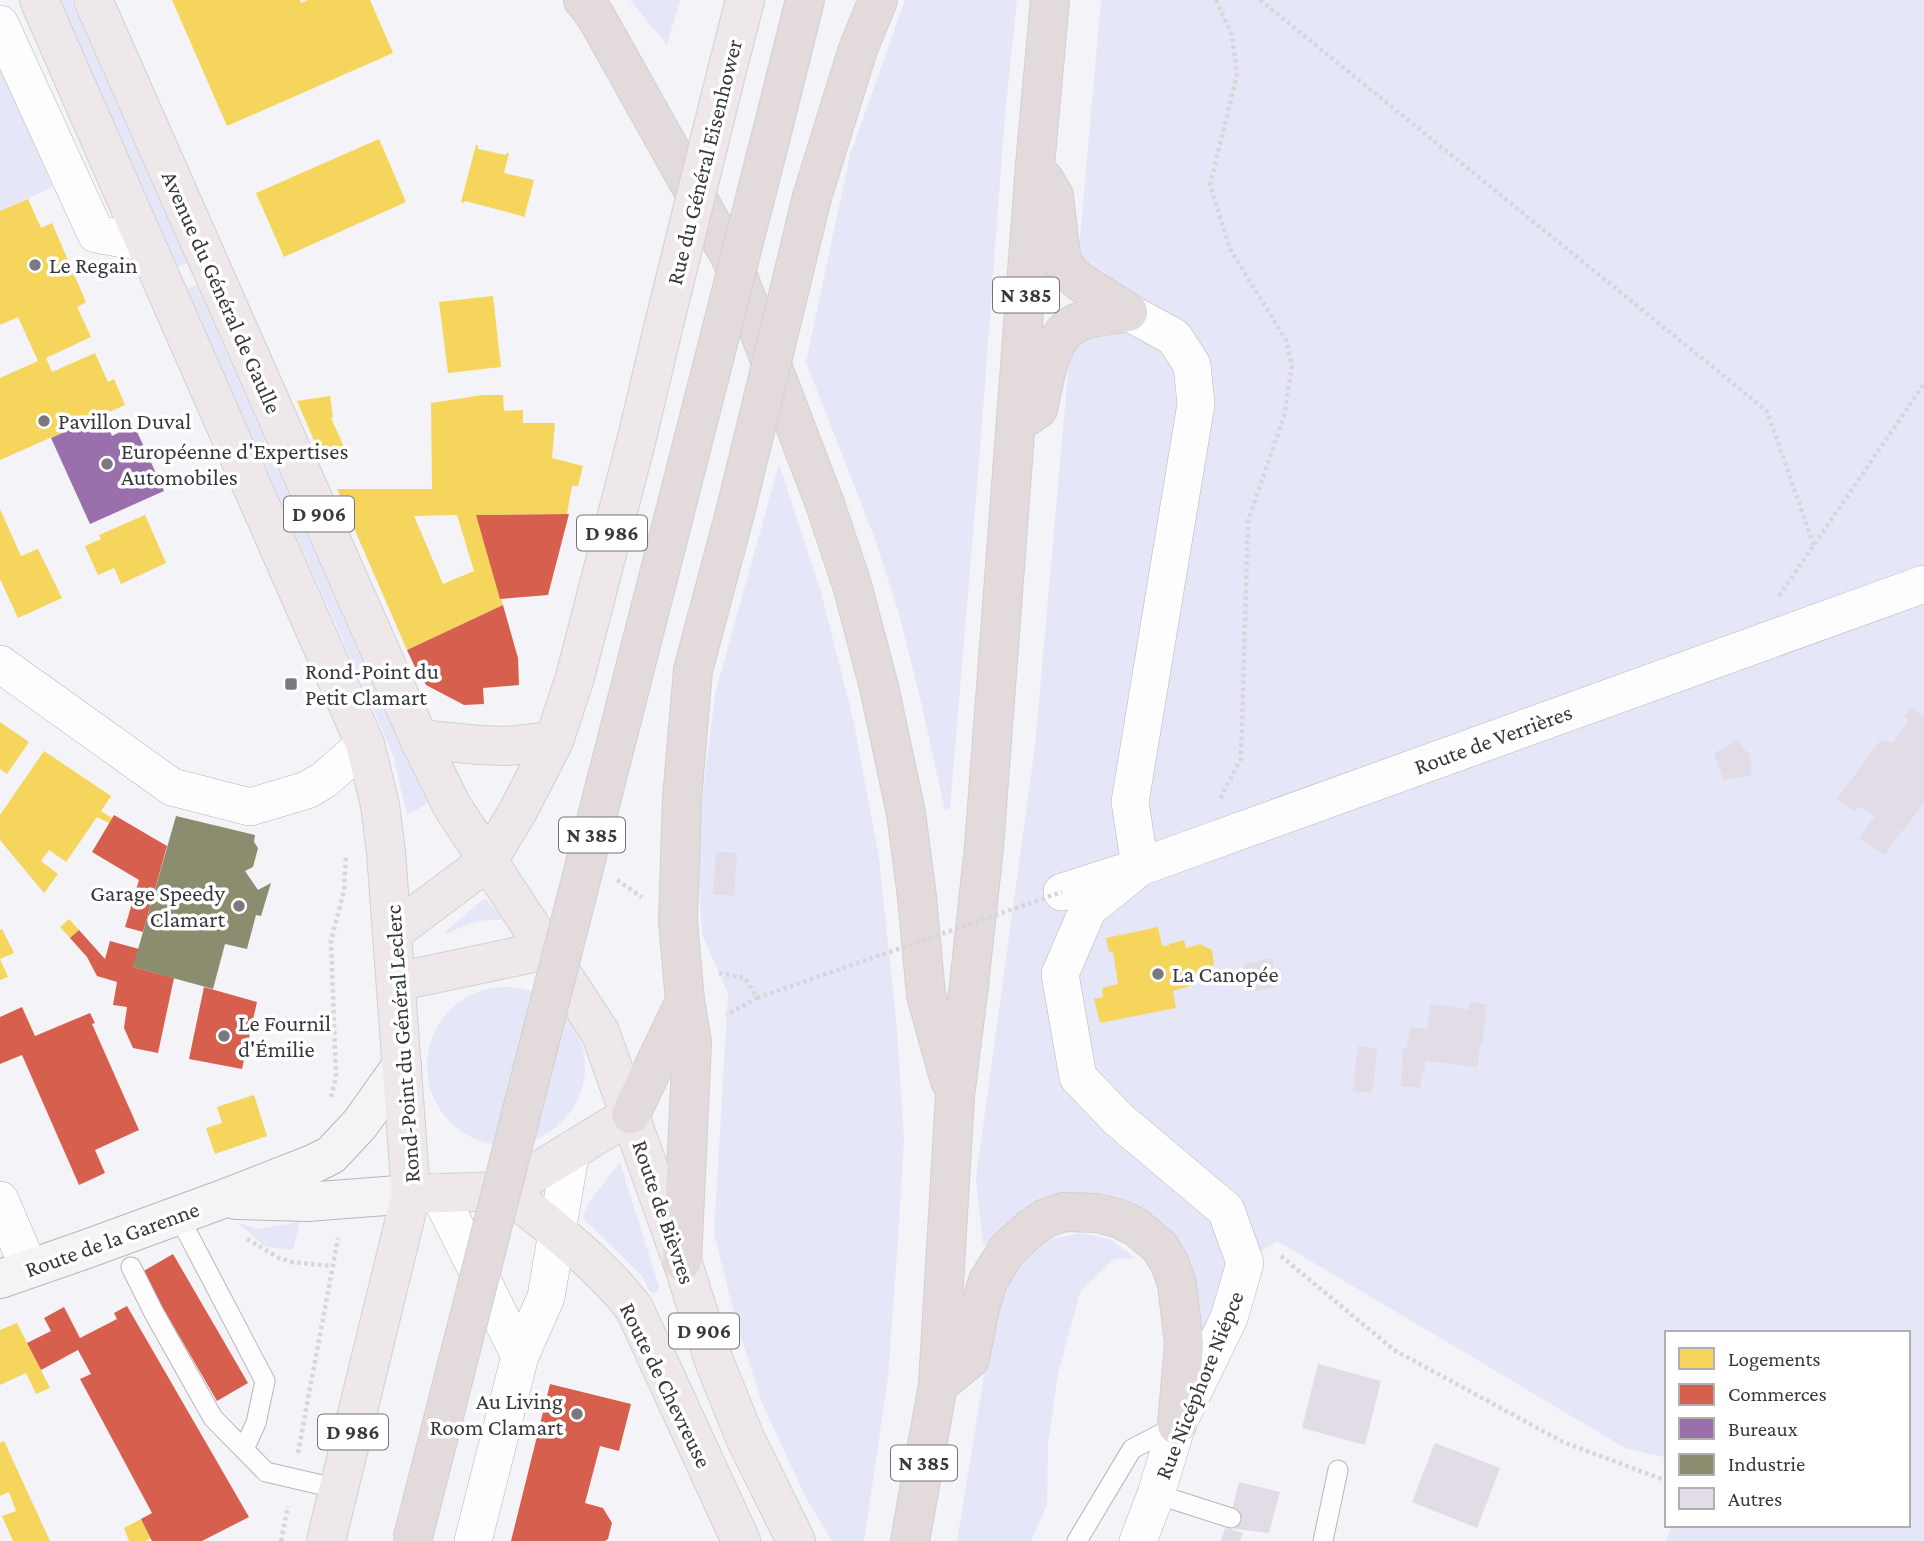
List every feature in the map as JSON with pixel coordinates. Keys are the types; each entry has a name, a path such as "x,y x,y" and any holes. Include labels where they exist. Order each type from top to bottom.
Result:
{"highway":[{"path":"583,0 595,15 731,258 833,527 852,585 879,687 906,813 926,995 955,1097"},
{"name":"N 385","path":"412,1541 804,0"},
{"path":"682,1261 692,1042 701,1010 678,921 681,799 693,670 735,513 812,197 858,49 878,0"},
{"name":"N 385","path":"910,1541 938,1385 955,1097 984,847 1035,165 1050,0"},
{"path":"1035,165 1054,195 1061,256 1066,270 1128,312"},
{"path":"1016,424 1038,409 1049,362 1055,345 1065,331 1078,322 1128,312"},
{"path":"631,1114 701,1010"},
{"path":"938,1385 970,1359 988,1281 1007,1250 1046,1218 1064,1212 1097,1213 1120,1219 1136,1227 1160,1247 1170,1264 1177,1284 1184,1344 1177,1425"}],"main road":[{"name":"D 906","path":"39,0 365,744"},
{"name":"Avenue du Général de Gaulle","path":"93,0 419,739 452,806 488,861"},
{"name":"Rue du Général Eisenhower","path":"554,741 575,677 633,452 745,0"},
{"path":"419,739 496,746 554,741"},
{"name":"D 986","path":"393,932 488,861 518,811 554,741"},
{"name":"Rond-Point du Général Leclerc","path":"365,744 382,817 402,1065 424,1193 506,1191"},
{"path":"488,861 600,1031 631,1114 506,1191"},
{"path":"396,982 547,950"},
{"name":"Route de la Garenne","path":"15,1274 200,1207 331,1155 360,1124 402,1065"},
{"name":"Route de Bièvres","path":"631,1114 714,1361 746,1440 796,1541"},
{"name":"Route de Chevreuse","path":"506,1191 617,1286 634,1308 741,1541"},
{"name":"D 986","path":"326,1541 424,1193"},
{"name":"Route de la Garenne","path":"200,1207 424,1193"}],"street":[{"path":"0,24 96,233 146,243"},
{"path":"1128,312 1174,337 1192,365 1196,404 1130,802 1140,866"},
{"name":"Route de Verrières","path":"1062,892 1195,847 1924,584"},
{"path":"0,664 172,787 250,807 307,790 324,780 365,744"},
{"name":"Rue Nicéphore Niépce","path":"1138,1541 1177,1425 1229,1318 1245,1263 1226,1210 1118,1119 1078,1077 1060,974 1088,909 1140,866"},
{"path":"473,1541 520,1356 543,1305 571,1150"},
{"path":"424,1193 520,1356"},
{"path":"0,1200 15,1274"}],"lane":[{"path":"200,1207 265,1381 256,1423 244,1449"},
{"path":"131,1267 213,1418 266,1472 339,1489"},
{"path":"1077,1541 1132,1449 1177,1425"},
{"path":"1323,1541 1338,1470"},
{"path":"1156,1494 1231,1518"}],"path":[{"path":"1195,847 1241,758 1248,521 1284,416 1292,365 1286,340 1230,249 1210,185 1237,75 1232,35 1216,0"},
{"path":"1260,0 1767,411 1814,546"},
{"path":"1775,603 1924,384"},
{"path":"327,1107 336,1077 331,941 344,890 346,856"},
{"path":"701,1010 757,998 1062,892"},
{"path":"715,972 745,978 757,998"},
{"path":"200,1207 272,1255 292,1262 332,1266"},
{"path":"281,1541 340,1228"},
{"path":"1273,1250 1394,1350 1563,1442 1665,1480"}],"shaded area":[{"path":"60,0 71,0 187,263 178,267"},
{"path":"630,0 680,0 667,45"},
{"path":"905,0 1017,0 1005,115 950,808 945,810 899,614 875,539 806,362 850,155"},
{"path":"1101,0 1924,0 1924,1541 1666,1541 1671,1527 1910,1527 1910,1331 1665,1331 1665,1458 1625,1448 1277,1241 1234,1270 1195,1362 1196,1301 1191,1260 1138,1205 1090,1197 1043,1204 983,1246 976,1178 1035,746"},
{"path":"0,67 53,187 0,211"},
{"path":"196,285 428,803 407,815 394,758 382,729 187,289"},
{"path":"779,464 821,592 854,723 879,858 897,1029 904,1140 898,1239 888,1378 864,1541 832,1541 806,1498 762,1403 736,1321 714,1233 728,994 702,934 697,843 715,694"},
{"path":"486,899 500,920 480,921 445,932"},
{"path":"506,987 536,993 562,1010 579,1036 585,1066 579,1096 562,1122 536,1139 506,1145 476,1139 450,1122 433,1096 427,1066 433,1036 450,1010 476,993"},
{"path":"620,1162 659,1287 657,1292 649,1291 643,1277 583,1218 588,1204"},
{"path":"236,1222 258,1229 300,1222 293,1250 266,1247"},
{"path":"1080,1233 1110,1239 1135,1258 1114,1259 1080,1292 1058,1374 1048,1444 1047,1505 1031,1541 957,1541 996,1302 1028,1252 1052,1239"}],"building: Logements":[{"path":"172,0 300,0 301,3 308,0 370,0 393,53 227,126"},
{"path":"379,139 406,202 284,257 256,193"},
{"path":"476,145 478,149 506,155 509,153 504,173 534,180 524,218 461,202"},
{"path":"28,199 41,228 52,223 86,302 77,307 91,337 46,358 52,372 95,353 108,382 114,379 125,405 0,460 0,378 38,361 18,317 0,325 0,211"},
{"path":"493,296 501,367 448,373 439,302"},
{"path":"483,395 503,395 504,411 523,410 523,423 555,423 552,458 583,466 578,486 572,486 567,514 476,515 503,605 407,650 337,489 432,489 431,403","holes":["457,515 474,571 443,584 414,516"]},
{"path":"330,396 331,418 345,449 322,459 297,401"},
{"path":"0,509 21,556 38,549 62,598 18,618 0,579"},
{"path":"145,515 166,563 121,584 114,568 98,575 85,546 101,539 99,535"},
{"path":"0,722 29,742 7,774 0,769"},
{"path":"44,751 111,796 101,811 112,818 109,823 97,817 66,862 49,850 41,861 58,874 44,893 0,840 0,815"},
{"path":"69,919 79,930 70,938 60,927"},
{"name":"La Canopée","path":"1158,927 1162,946 1184,940 1186,948 1200,944 1212,950 1214,964 1207,973 1193,975 1194,985 1173,991 1176,1008 1100,1023 1094,999 1103,997 1102,988 1118,984 1113,951 1109,952 1106,938"},
{"path":"2,929 14,953 0,959 0,930"},
{"path":"0,959 8,977 0,980"},
{"path":"254,1095 267,1136 215,1154 206,1128 222,1123 217,1107"},
{"path":"17,1323 50,1388 36,1394 26,1373 0,1385 0,1330"},
{"path":"4,1441 50,1541 13,1541 2,1516 16,1511 9,1492 0,1496 0,1443"},
{"path":"141,1519 151,1538 145,1541 129,1541 124,1528"}],"building: Commerces":[{"path":"569,514 548,595 500,599 476,515"},
{"path":"503,605 518,658 519,685 483,688 484,704 464,705 421,680 407,650"},
{"path":"114,815 167,846 143,932 125,927 139,880 92,852"},
{"path":"79,930 105,959 110,941 139,949 133,967 174,978 158,1053 133,1048 124,1028 127,1007 113,1005 117,982 97,976 87,957 70,938"},
{"path":"204,987 257,1002 242,1069 189,1059"},
{"path":"22,1007 35,1036 90,1013 95,1023 92,1024 139,1130 95,1150 105,1173 79,1185 22,1055 0,1064 0,1017"},
{"path":"173,1254 248,1383 217,1401 142,1272"},
{"path":"127,1306 249,1517 202,1541 152,1541 141,1519 152,1513 80,1379 91,1374 78,1350 41,1370 27,1343 51,1331 44,1318 64,1307 80,1338 117,1319 114,1313"},
{"path":"550,1384 631,1404 619,1451 600,1446 585,1503 603,1508 612,1523 605,1541 511,1541"}],"building: Bureaux":[{"name":"Européenne d'Expertises Automobiles","path":"102,415 112,436 134,425 164,491 90,524 51,438"}],"building: Industrie":[{"path":"176,816 255,835 254,842 258,848 253,867 245,871 258,890 271,883 261,916 256,915 247,949 225,944 213,989 133,967"}],"building: Autres":[{"path":"1911,708 1924,717 1924,803 1884,855 1859,838 1875,816 1861,806 1855,811 1837,799 1879,742 1886,740 1892,744 1909,720 1904,716"},
{"path":"1737,741 1748,753 1752,765 1750,776 1723,780 1714,753"},
{"path":"716,852 737,853 734,896 713,894"},
{"path":"1272,958 1277,987 1249,992 1243,964"},
{"path":"1470,1002 1487,1005 1477,1067 1426,1061 1420,1088 1401,1086 1403,1048 1407,1048 1410,1027 1427,1029 1431,1004 1469,1010"},
{"path":"1358,1046 1377,1048 1372,1093 1353,1091"},
{"path":"1318,1364 1381,1381 1365,1445 1302,1428"},
{"path":"1435,1443 1500,1468 1477,1528 1412,1502"},
{"path":"1239,1482 1280,1492 1269,1533 1235,1529 1239,1512 1232,1510"},
{"path":"1225,1528 1243,1533 1240,1541 1221,1541"}],"place":[{"name":"Le Regain","path":"35,265"},
{"name":"Pavillon Duval","path":"44,421"},
{"name":"Européenne d'Expertises Automobiles","path":"107,464"},
{"name":"Rond-Point du Petit Clamart","path":"291,684"},
{"name":"Garage Speedy Clamart","path":"239,906"},
{"name":"La Canopée","path":"1158,974"},
{"name":"Le Fournil d'Émilie","path":"224,1036"},
{"name":"Au Living Room Clamart","path":"577,1414"}]}
